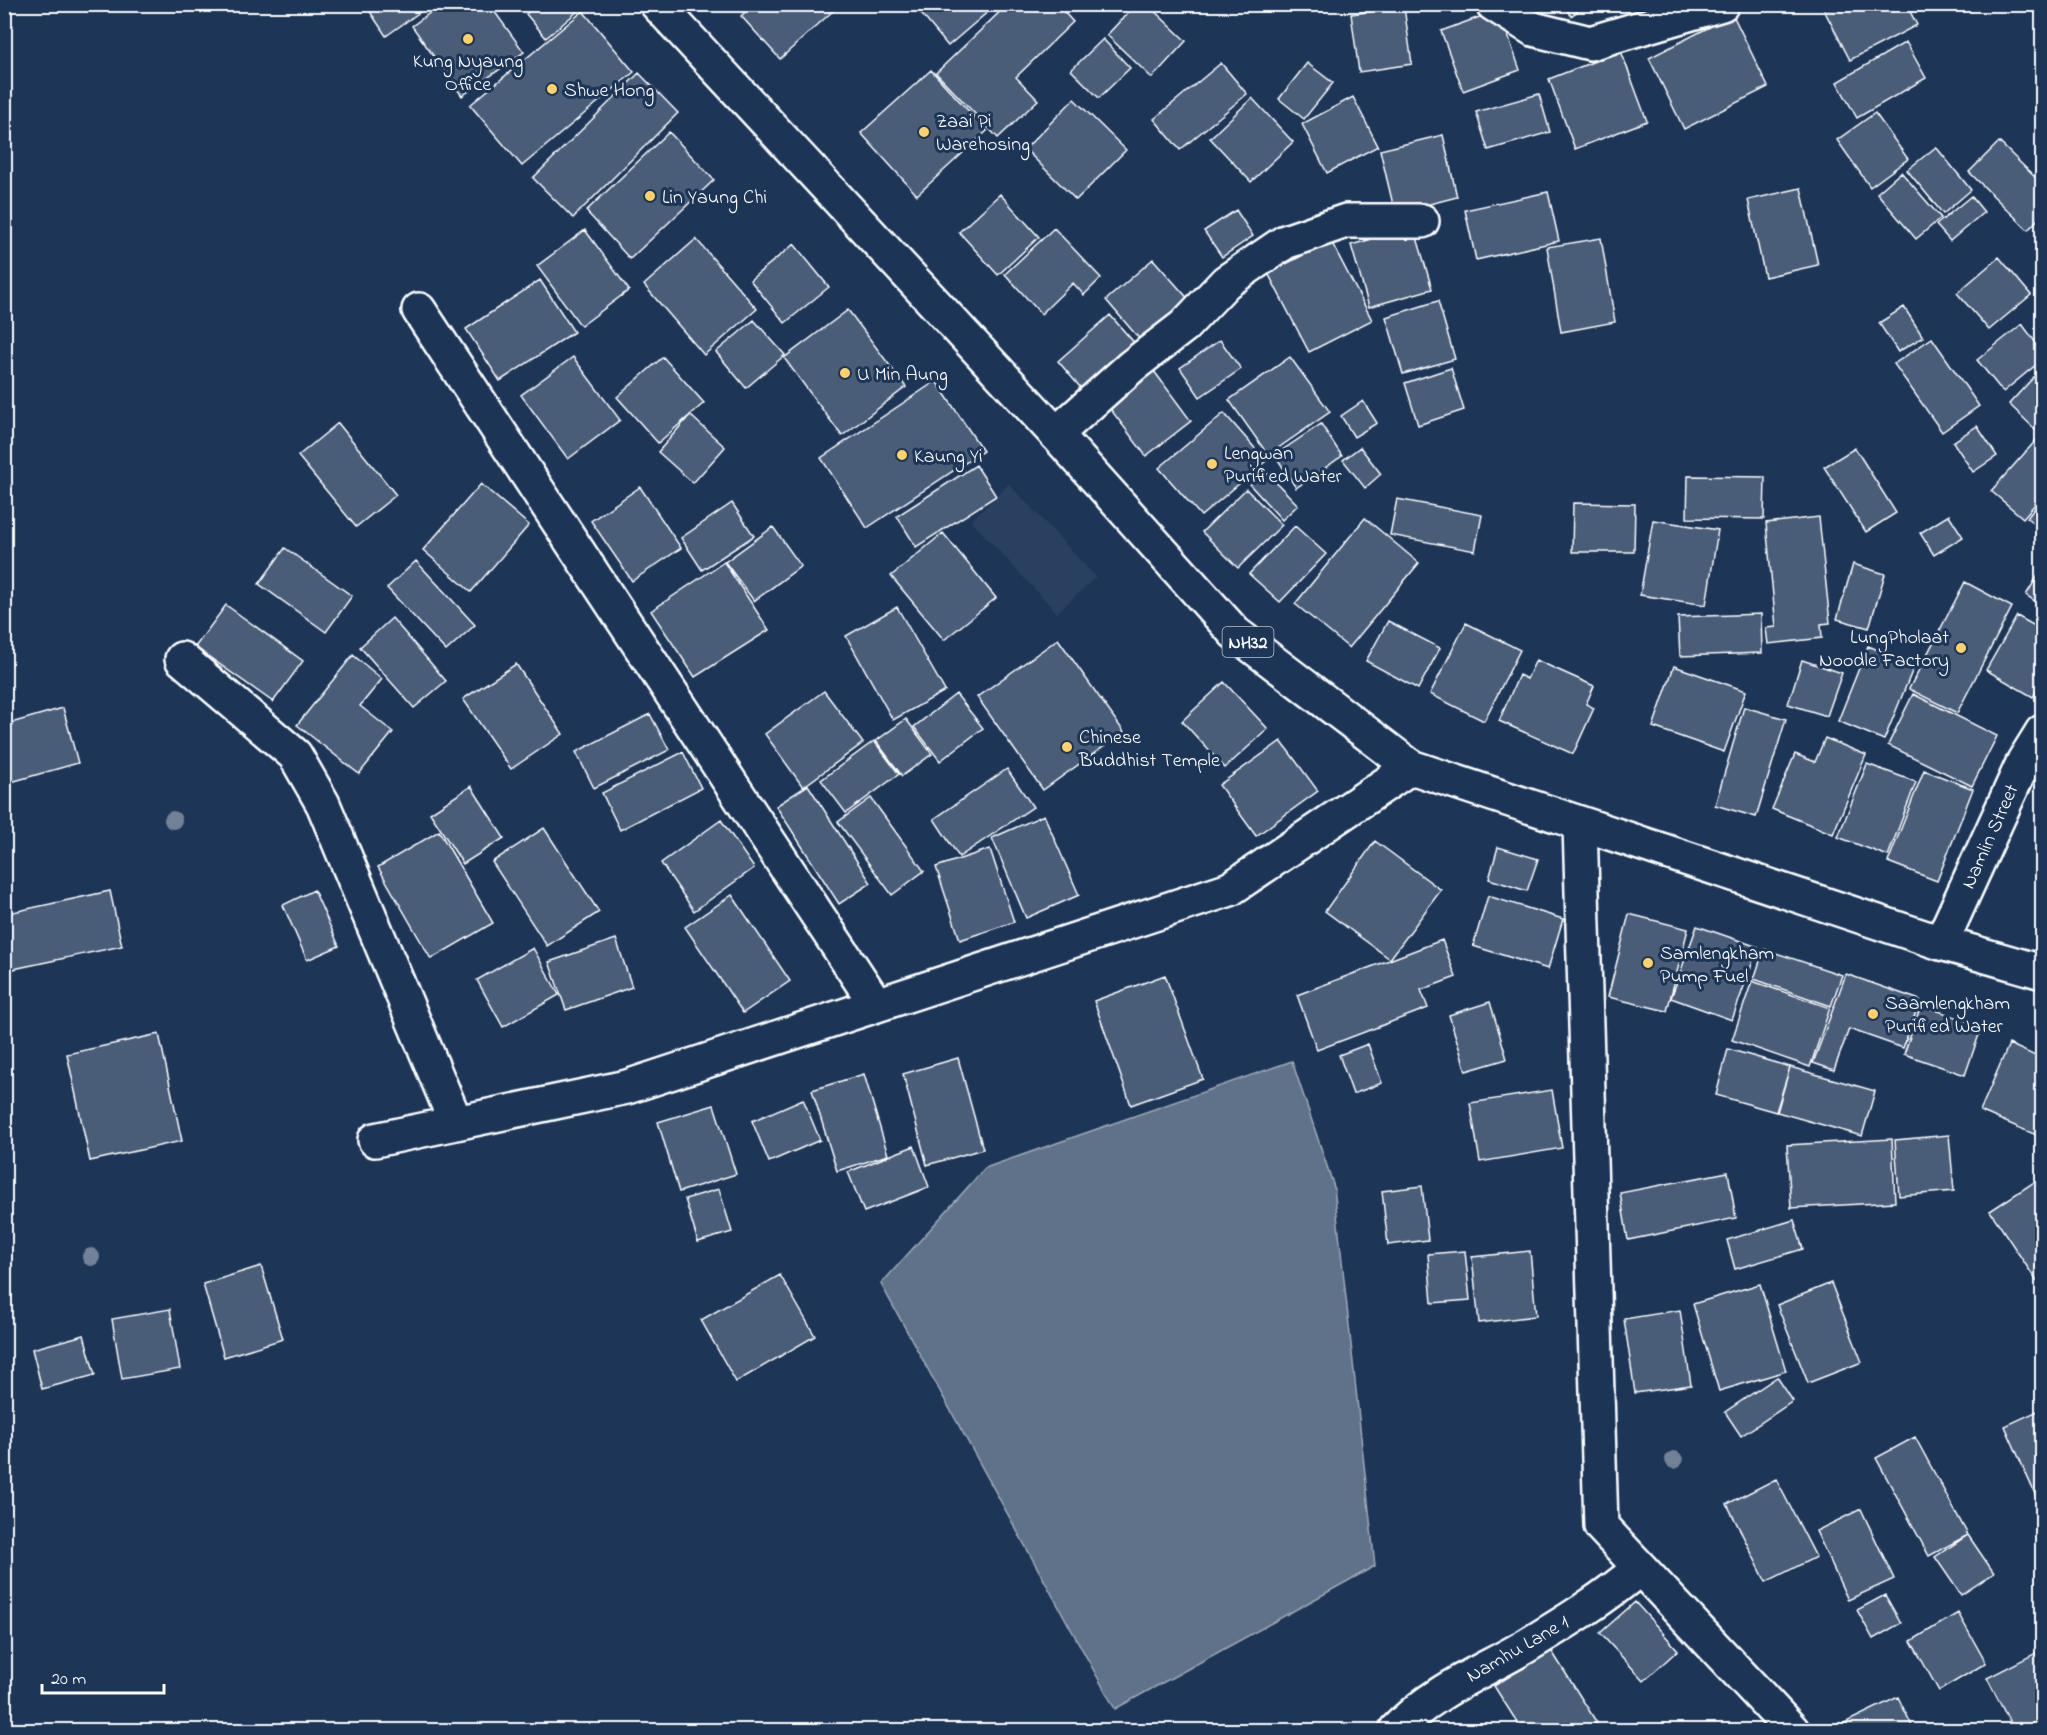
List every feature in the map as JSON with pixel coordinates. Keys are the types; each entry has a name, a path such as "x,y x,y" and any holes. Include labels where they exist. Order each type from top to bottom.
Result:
{"main road":[{"name":"NH32","path":"657,4 1056,434 1235,633 1411,767 1941,943 2043,972"},
{"path":"1493,4 1533,29 1590,43 1722,4"},
{"path":"1056,434 1132,366 1184,326 1226,282 1285,242 1346,221 1422,221"},
{"path":"418,310 876,1004"},
{"path":"182,659 295,755 301,765 323,804 456,1123"},
{"name":"Namlin Street","path":"1941,943 2024,761 2043,732"},
{"path":"375,1140 627,1087 1230,889 1411,767"},
{"path":"1580,825 1600,1526 1792,1731"},
{"name":"Namhu Lane 1","path":"1396,1731 1462,1679 1526,1646 1611,1592 1640,1568"}],"shaded area":[{"path":"1009,484 1096,577 1057,613 971,521"},
{"path":"1292,1061 1334,1187 1375,1566 1115,1709 881,1284 985,1168"}],"building":[{"path":"365,4 431,4 386,36"},
{"name":"Kung Nyaung Office","path":"442,4 489,4 524,52 462,96 412,26"},
{"path":"537,4 574,4 579,10 546,38 526,14"},
{"path":"753,4 830,4 834,10 780,59 741,16"},
{"path":"913,4 997,4 948,46"},
{"path":"1008,4 1057,4 1073,22 1016,77 1038,100 998,138 936,73"},
{"path":"1136,4 1147,4 1186,41 1152,78 1107,35"},
{"path":"1563,4 1588,4 1571,16"},
{"path":"1821,4 1906,4 1917,25 1850,60"},
{"path":"1404,7 1412,64 1359,72 1351,14"},
{"path":"1499,10 1520,70 1463,91 1441,31"},
{"name":"Shwe Hong","path":"583,11 634,72 522,166 470,105"},
{"path":"1733,15 1768,87 1684,129 1649,58"},
{"path":"1103,39 1130,68 1099,98 1071,70"},
{"path":"1906,42 1926,78 1857,118 1837,82"},
{"path":"1621,51 1647,121 1575,149 1549,79"},
{"path":"1221,63 1247,94 1180,150 1154,119"},
{"path":"1307,63 1333,83 1304,119 1279,99"},
{"name":"Zaai Pi Warehosing","path":"931,70 987,131 917,195 861,133"},
{"name":"Lin Yaung Chi","path":"639,73 678,113 573,218 533,178"},
{"path":"1539,94 1550,132 1488,150 1476,112"},
{"path":"1353,97 1378,146 1327,173 1302,124"},
{"path":"1252,98 1293,142 1251,182 1210,138"},
{"path":"1074,99 1126,150 1076,200 1025,149"},
{"path":"1875,113 1908,159 1870,187 1837,140"},
{"name":"Lin Yaung Chi","path":"669,132 714,180 630,259 586,211"},
{"path":"1443,135 1457,197 1395,213 1380,150"},
{"path":"1999,142 2042,184 2042,215 2028,230 1969,172"},
{"path":"1936,147 1971,190 1943,214 1907,170"},
{"path":"1901,172 1941,218 1916,239 1877,193"},
{"path":"1801,188 1818,265 1765,277 1748,200"},
{"path":"1548,192 1559,241 1476,260 1465,210"},
{"path":"1000,194 1039,237 998,275 959,232"},
{"path":"1971,196 1984,212 1950,241 1936,225"},
{"path":"1236,210 1253,236 1222,257 1204,231"},
{"path":"1414,227 1432,289 1369,307 1351,245"},
{"path":"1054,228 1101,278 1084,295 1073,283 1041,314 1005,274"},
{"path":"585,230 629,290 581,326 537,266"},
{"path":"1601,238 1615,322 1561,332 1547,247"},
{"path":"696,239 757,309 704,355 644,285"},
{"path":"1331,241 1372,320 1309,352 1268,273"},
{"path":"794,244 829,287 785,323 750,280"},
{"path":"1999,257 2031,295 1989,330 1957,293"},
{"path":"1153,259 1191,302 1143,343 1106,300"},
{"path":"540,280 574,332 500,381 466,329"},
{"path":"1438,301 1455,359 1403,374 1386,317"},
{"path":"1904,307 1923,337 1898,352 1879,323"},
{"name":"U Min Aung","path":"848,310 906,387 842,436 784,358"},
{"path":"1110,315 1138,347 1085,393 1058,361"},
{"path":"754,320 785,355 746,388 716,352"},
{"path":"2022,324 2042,351 2042,360 2003,392 1977,360"},
{"path":"1932,338 1979,406 1942,432 1894,364"},
{"path":"1220,340 1241,369 1200,397 1180,368"},
{"path":"573,357 620,420 568,459 521,395"},
{"path":"663,357 704,403 658,443 617,397"},
{"path":"1290,357 1330,412 1268,455 1229,400"},
{"path":"1151,367 1191,421 1146,456 1105,402"},
{"path":"1451,368 1464,410 1418,425 1405,383"},
{"path":"2042,368 2042,436 2009,404"},
{"name":"Kaung Yi","path":"936,381 983,451 867,528 821,458"},
{"path":"1363,401 1377,423 1354,437 1341,416"},
{"name":"Lengwan Purified Water","path":"1224,413 1266,461 1201,516 1159,468"},
{"path":"690,415 725,447 693,483 658,452"},
{"path":"338,423 396,495 356,527 298,456"},
{"path":"1321,424 1342,456 1296,488 1275,455"},
{"path":"1977,426 1997,456 1973,472 1953,442"},
{"path":"2038,438 2042,441 2042,496 2023,518 1991,491"},
{"path":"1360,447 1381,474 1365,488 1343,460"},
{"path":"1855,448 1896,513 1866,532 1824,467"},
{"path":"976,465 996,496 916,547 897,516"},
{"path":"1265,471 1298,505 1282,520 1250,485"},
{"path":"1688,476 1765,477 1764,519 1687,518"},
{"path":"481,484 529,525 471,592 423,550"},
{"path":"640,487 681,548 632,581 591,521"},
{"path":"1246,489 1282,525 1238,568 1202,532"},
{"path":"1397,499 1482,515 1475,551 1390,535"},
{"path":"2042,499 2042,529 2027,518"},
{"path":"732,503 754,536 702,570 681,538"},
{"path":"1573,503 1635,504 1634,552 1572,552"},
{"path":"1949,515 1963,537 1934,555 1920,533"},
{"path":"1819,517 1830,623 1821,624 1822,638 1768,644 1766,628 1776,627 1766,523"},
{"path":"1365,518 1419,563 1349,648 1295,604"},
{"path":"1653,520 1718,530 1706,605 1640,595"},
{"path":"1295,526 1326,554 1280,602 1249,574"},
{"path":"773,527 801,566 754,601 725,562"},
{"path":"943,533 996,598 944,640 891,576"},
{"path":"285,548 352,596 326,632 259,584"},
{"path":"416,561 475,625 446,651 387,588"},
{"path":"724,562 769,630 695,677 651,611"},
{"path":"1853,564 1885,574 1869,628 1837,619"},
{"path":"2042,569 2042,606 2026,595"},
{"name":"LungPholaat Noodle Factory","path":"1965,582 2012,607 1957,713 1909,689"},
{"path":"226,605 303,661 273,702 195,647"},
{"path":"897,607 945,691 893,720 846,636"},
{"path":"1761,614 1762,653 1680,656 1678,617"},
{"path":"2017,616 2042,630 2042,681 2033,697 1986,670"},
{"path":"392,618 446,681 414,708 360,647"},
{"path":"1388,621 1440,648 1418,689 1366,661"},
{"path":"1466,623 1520,650 1484,721 1430,694"},
{"path":"1058,639 1124,732 1043,790 977,697"},
{"path":"1868,646 1915,664 1884,740 1838,721"},
{"path":"353,655 382,679 360,706 393,732 359,774 297,725"},
{"path":"1536,660 1594,686 1586,704 1594,708 1573,754 1499,721 1519,675 1527,679"},
{"path":"1802,660 1842,673 1827,716 1788,704"},
{"path":"516,664 563,734 511,769 463,699"},
{"path":"1674,666 1746,691 1724,752 1653,727"},
{"path":"1224,682 1268,729 1225,768 1182,721"},
{"path":"824,691 863,743 803,787 765,734"},
{"path":"956,694 983,728 940,761 914,727"},
{"path":"1913,694 1997,736 1972,786 1888,745"},
{"path":"1744,707 1786,719 1756,817 1715,805"},
{"path":"63,708 78,763 4,784 4,725"},
{"path":"650,714 669,750 594,788 576,752"},
{"path":"906,719 932,754 902,776 876,741"},
{"path":"1825,738 1866,755 1833,834 1772,809 1795,754 1815,762"},
{"path":"874,741 899,774 846,813 821,780"},
{"path":"1281,741 1318,791 1256,836 1219,785"},
{"path":"683,752 701,788 620,830 602,793"},
{"path":"1867,764 1916,782 1888,856 1838,837"},
{"path":"1007,769 1033,807 959,857 934,819"},
{"path":"1924,770 1973,789 1937,881 1888,862"},
{"path":"808,785 871,883 839,904 776,806"},
{"path":"471,786 504,838 463,864 430,813"},
{"path":"871,798 924,871 892,895 838,822"},
{"path":"1044,815 1079,895 1026,918 992,838"},
{"path":"721,820 754,868 694,911 661,863"},
{"path":"544,828 599,912 547,946 492,862"},
{"path":"439,831 493,923 431,959 378,867"},
{"path":"1375,841 1441,890 1390,959 1325,911"},
{"path":"1498,847 1538,859 1527,891 1489,879"},
{"path":"990,849 1014,922 960,940 936,867"},
{"path":"314,890 339,946 307,960 283,905"},
{"path":"110,891 122,946 4,971 4,914"},
{"path":"732,895 790,981 743,1013 685,927"},
{"path":"1488,896 1563,919 1548,969 1473,946"},
{"name":"Samlengkham Pump Fuel","path":"1629,914 1688,929 1667,1011 1608,997"},
{"path":"1697,926 1758,947 1732,1020 1671,998"},
{"path":"616,939 632,987 566,1010 549,962"},
{"path":"1442,940 1456,977 1421,990 1428,1008 1317,1050 1297,995"},
{"path":"533,948 559,995 503,1027 477,980"},
{"path":"1764,949 1842,975 1831,1006 1754,979"},
{"name":"Saamlengkham Purified Water","path":"1846,974 1920,1000 1903,1048 1849,1029 1834,1070 1813,1063"},
{"path":"1165,975 1203,1079 1131,1105 1094,1001"},
{"path":"1752,981 1830,1008 1810,1067 1732,1040"},
{"path":"1490,1002 1507,1059 1466,1071 1449,1015"},
{"path":"1921,1005 1982,1026 1965,1075 1904,1054"},
{"path":"159,1034 182,1141 90,1161 67,1054"},
{"path":"1368,1044 1382,1083 1353,1094 1339,1055"},
{"path":"2009,1044 2042,1059 2041,1137 1980,1111"},
{"path":"1728,1049 1790,1067 1776,1112 1716,1095"},
{"path":"958,1058 983,1149 927,1165 903,1074"},
{"path":"1790,1067 1875,1091 1862,1136 1777,1112"},
{"path":"864,1074 888,1155 837,1171 812,1090"},
{"path":"1552,1090 1562,1148 1480,1162 1470,1103"},
{"path":"803,1099 820,1140 769,1162 752,1121"},
{"path":"714,1105 736,1174 679,1192 658,1122"},
{"path":"1949,1135 1954,1191 1899,1196 1895,1140"},
{"path":"1892,1139 1895,1202 1791,1208 1787,1145"},
{"path":"914,1146 929,1187 864,1212 848,1172"},
{"path":"1728,1172 1736,1218 1628,1240 1620,1193"},
{"path":"2042,1177 2042,1289 1990,1211"},
{"path":"1422,1186 1428,1240 1388,1245 1382,1191"},
{"path":"719,1189 732,1232 698,1242 685,1199"},
{"path":"1794,1220 1803,1249 1735,1269 1727,1240"},
{"path":"1465,1251 1470,1300 1432,1303 1428,1254"},
{"path":"1530,1251 1536,1316 1479,1323 1472,1257"},
{"path":"261,1266 283,1339 224,1357 203,1284"},
{"path":"780,1275 815,1336 736,1382 701,1320"},
{"path":"1831,1283 1862,1362 1808,1383 1777,1305"},
{"path":"1760,1284 1786,1371 1719,1391 1693,1304"},
{"path":"170,1309 180,1369 122,1379 112,1319"},
{"path":"1680,1310 1691,1385 1635,1393 1624,1319"},
{"path":"84,1335 95,1375 42,1389 32,1349"},
{"path":"1777,1377 1793,1401 1741,1436 1725,1412"},
{"path":"2042,1409 2042,1510 2005,1426"},
{"path":"1915,1437 1968,1535 1929,1556 1876,1458"},
{"path":"1776,1479 1816,1557 1766,1582 1727,1504"},
{"path":"1861,1509 1894,1579 1848,1600 1816,1531"},
{"path":"1968,1535 1994,1573 1961,1595 1935,1557"},
{"path":"1885,1595 1901,1623 1873,1639 1857,1610"},
{"path":"1635,1602 1678,1650 1644,1681 1600,1633"},
{"path":"1958,1613 1986,1663 1939,1691 1911,1641"},
{"path":"1551,1650 1597,1723 1585,1730 1522,1730 1494,1686"},
{"path":"2042,1650 2042,1719 2020,1730 2014,1730 1987,1678"},
{"path":"1898,1697 1914,1730 1840,1730 1838,1726"}],"place":[{"name":"Kung Nyaung Office","path":"468,39"},
{"name":"Shwe Hong","path":"552,89"},
{"name":"Zaai Pi Warehosing","path":"924,132"},
{"name":"Lin Yaung Chi","path":"650,196"},
{"name":"U Min Aung","path":"845,373"},
{"name":"Kaung Yi","path":"902,455"},
{"name":"Lengwan Purified Water","path":"1212,464"},
{"name":"LungPholaat Noodle Factory","path":"1961,648"},
{"name":"Chinese Buddhist Temple","path":"1067,747"},
{"name":"Samlengkham Pump Fuel","path":"1648,963"},
{"name":"Saamlengkham Purified Water","path":"1873,1014"}]}
